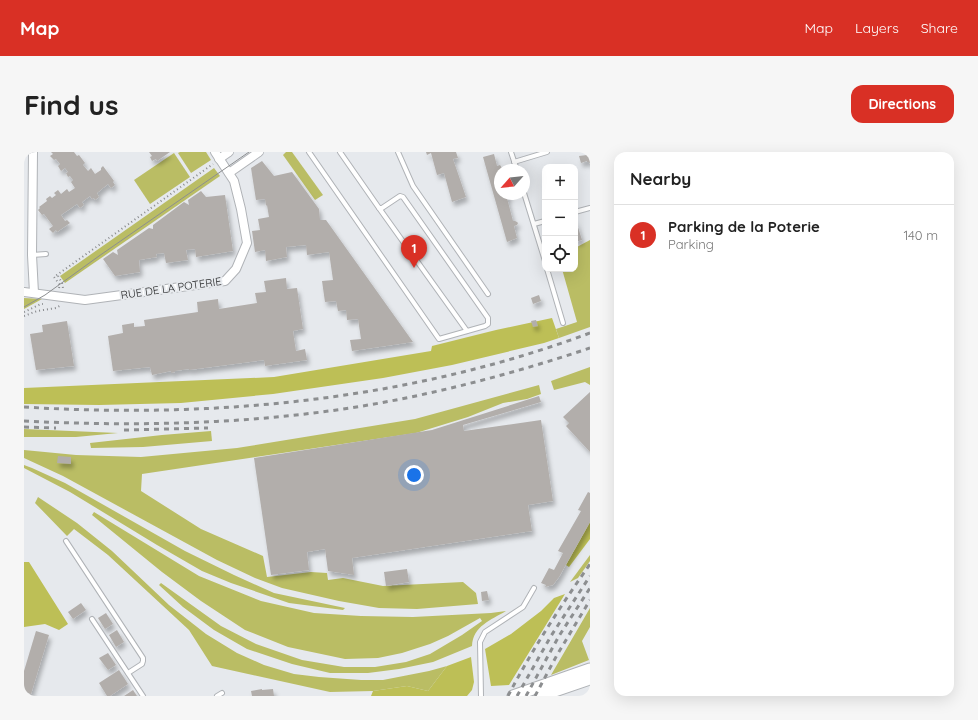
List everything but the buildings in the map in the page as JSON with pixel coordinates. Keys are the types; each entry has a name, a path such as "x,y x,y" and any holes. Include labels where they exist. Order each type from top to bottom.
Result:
{"main road":[{"path":"513,696 590,669"},
{"path":"540,696 590,679"}],"street":[{"path":"33,152 32,255 34,293"},
{"path":"217,156 229,152"},
{"path":"229,173 258,152"},
{"name":"RUE DE LA POTERIE","path":"24,292 34,293 58,301 85,300 225,281 236,269 247,243 234,180 217,156"}],"lane":[{"path":"309,152 439,339 488,324 488,318 403,197 400,196 382,208 379,208"},
{"path":"340,152 467,331"},
{"path":"398,152 413,186 488,294"},
{"path":"511,152 514,162 547,152"},
{"path":"526,200 542,251"},
{"path":"578,211 590,208"},
{"path":"534,224 542,222"},
{"path":"32,255 46,254"},
{"path":"548,272 563,322"},
{"path":"66,541 143,658 142,664 128,673"},
{"path":"481,696 480,642 485,632 523,607 534,588"},
{"path":"92,619 143,696"},
{"path":"217,696 222,693"}],"path":[{"path":"58,301 60,285 54,277 217,156"},
{"path":"24,312 41,304 46,304"}],"green space":[{"path":"206,152 211,160 191,173 178,153"},
{"path":"286,152 292,152 323,195 315,200 283,155"},
{"path":"174,153 190,177 150,204 134,180"},
{"path":"214,168 220,176 65,283 60,276"},
{"path":"590,240 590,327 559,338 556,329 577,322 563,272 578,272 578,246"},
{"path":"24,298 42,299 24,309"},
{"path":"590,367 590,385 585,382 554,390 551,381"},
{"path":"539,385 541,394 527,399 503,403 468,417 416,433 142,474 141,491 201,529 263,556 267,577 311,572 327,573 328,580 343,578 383,586 463,582 476,593 478,604 417,609 379,608 339,601 282,588 255,578 217,560 63,476 24,458 24,450 76,455 141,457 237,448 415,419"},
{"path":"24,429 118,433 76,437 24,437"},
{"path":"211,431 212,441 143,447 91,448 90,443 162,435"},
{"path":"24,465 65,483 185,551 274,593 345,608 343,610 289,603 231,583 202,571 70,492 24,468"},
{"path":"38,497 77,523 112,551 169,605 206,634 237,653 264,665 294,674 361,680 383,680 447,666 428,691 407,686 373,691 330,692 212,666 189,630 108,555 74,529 67,536 35,503"},
{"path":"94,512 199,576 261,601 314,613 361,616 413,617 506,611 484,624 479,629 473,639 472,646 433,662 399,669 368,673 330,673 292,664 247,649 214,630 183,607 159,585 161,583 221,626 256,644 302,660 344,667 375,667 406,662 430,654 482,621 480,618 448,636 430,644 402,653 378,658 345,659 288,647 245,630 201,601 162,572 92,515"},
{"path":"590,555 590,561 578,578 570,582"},
{"path":"590,608 590,627 582,641 589,660 551,675"}],"shaded area":[{"path":"552,318 559,338 452,365 383,378 273,394 181,403 99,405 24,404 24,388 274,377 431,351 432,346"},
{"path":"590,522 590,539 569,567 566,565"},
{"path":"24,562 29,562 68,624 59,630 45,624 24,627"},
{"path":"565,594 509,685 491,686 485,649 511,634 541,611 554,598"},
{"path":"471,657 474,682 472,690 467,696 371,696 373,691 407,686 428,691 447,666"}],"tram line":[{"path":"24,307 45,295 249,152"}],"railway":[{"path":"24,407 96,410 168,410 240,407 311,400 382,389 452,375 522,356 590,333"},
{"path":"24,421 113,424 247,420 292,416 407,398 512,372 590,348"},
{"path":"24,427 56,428"},
{"path":"124,430 208,428"},
{"path":"508,696 547,629 590,564"},
{"path":"517,696 551,636 590,576"},
{"path":"526,696 559,636 590,588"},
{"path":"535,696 557,655 590,600"}],"place":[{"name":"Parking de la Poterie","path":"414,268"}]}
